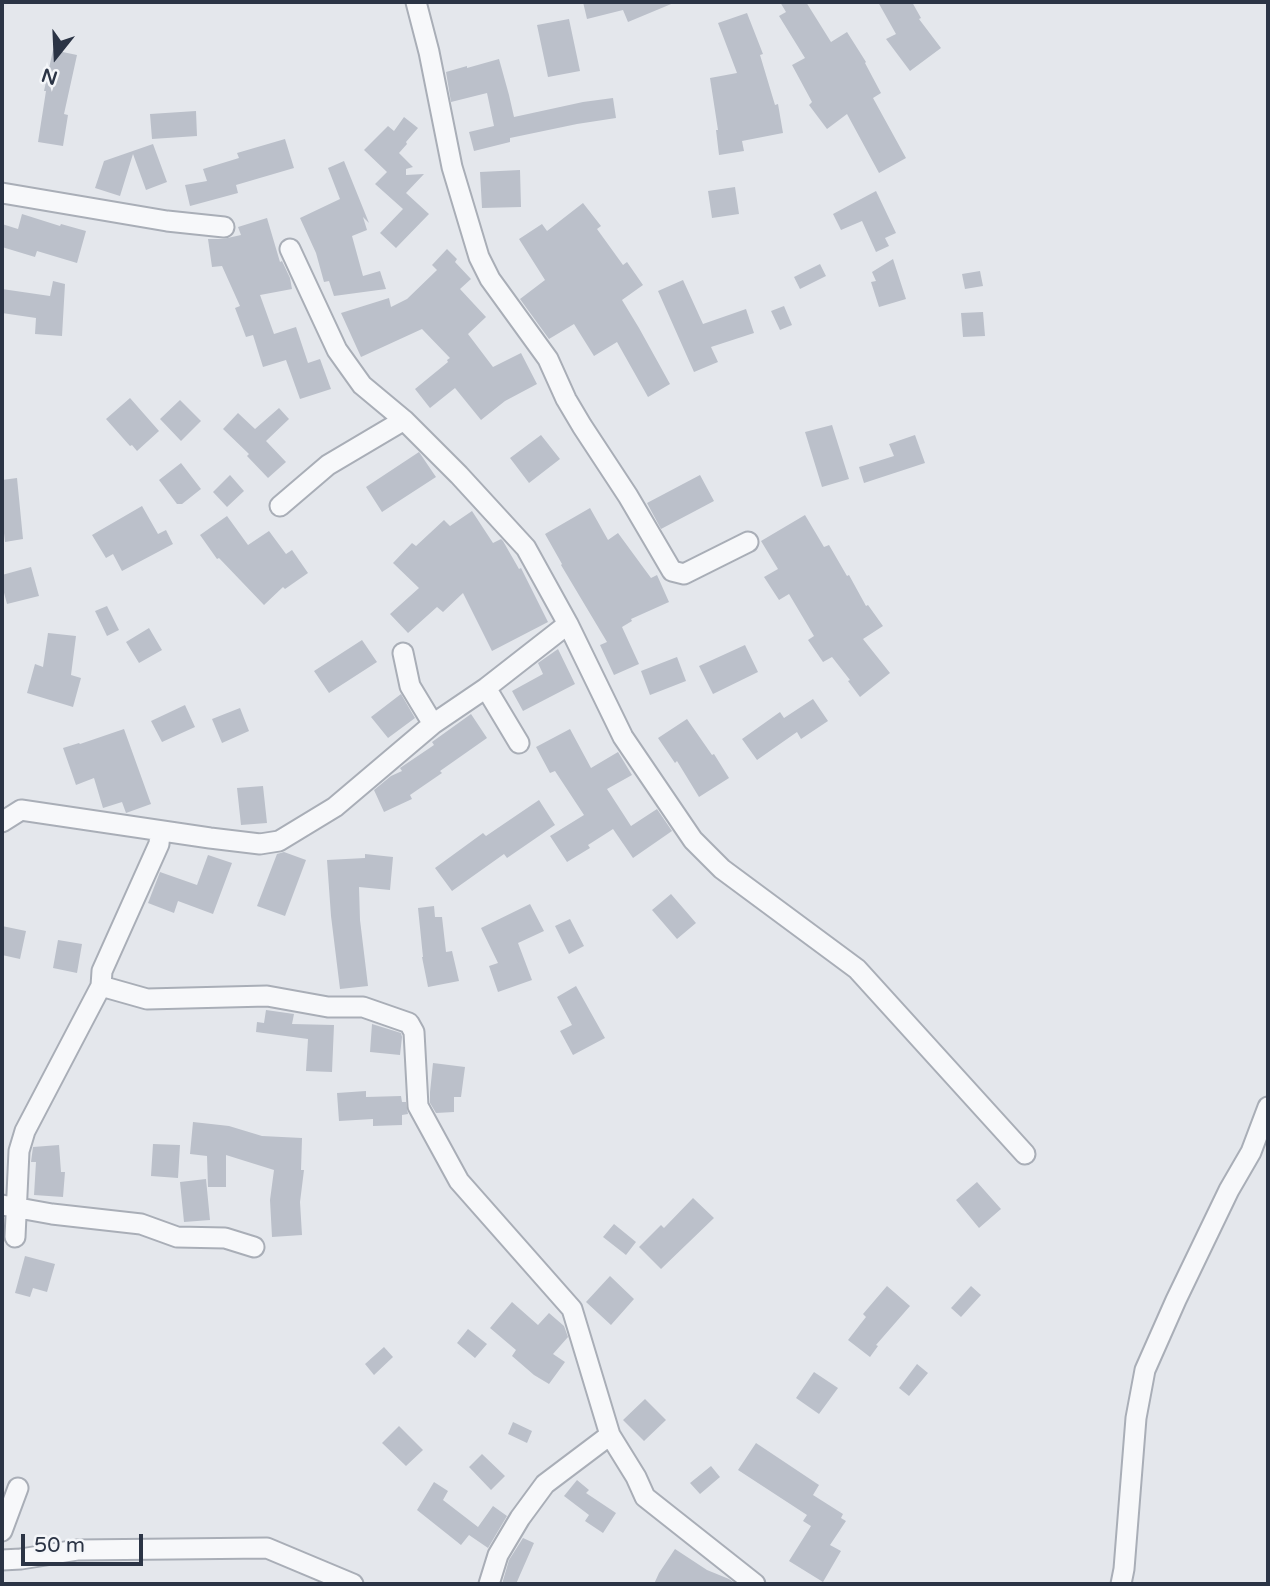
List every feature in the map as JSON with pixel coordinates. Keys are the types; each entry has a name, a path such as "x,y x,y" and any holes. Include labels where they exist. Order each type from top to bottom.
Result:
{"street":[{"path":"416,2 452,167 479,257 490,279 548,359 566,399 672,571 684,574 748,542"},
{"path":"2,193 167,221 223,227"},
{"path":"290,249 337,350 362,385 404,420 526,548 568,624 623,737 693,840 722,869 858,969 1025,1154"},
{"path":"280,506 328,465 404,420"},
{"path":"2,822 20,810 260,844 279,841 335,807 433,724 486,688 568,624"},
{"path":"403,653 410,686 433,724"},
{"path":"486,688 519,743"},
{"path":"15,1237 9,1206 25,1131 101,986 102,971 159,844 160,831"},
{"path":"101,986 147,999 267,996 328,1007 363,1007 410,1023 414,1032 418,1106 459,1181 572,1309 610,1435 645,1497 755,1584"},
{"path":"1121,1584 1136,1418 1145,1370 1229,1190 1251,1152 1268,1107"},
{"path":"9,1206 52,1214 141,1224 177,1237 225,1238 254,1247"},
{"path":"489,1584 498,1555 520,1518 545,1485 610,1435"},
{"path":"2,1531 18,1488"},
{"path":"2,1560 77,1550 267,1548 353,1584"}],"building":[{"path":"583,2 676,2 628,22 623,10 587,19"},
{"path":"780,2 806,2 831,42 847,32 881,93 873,98 906,158 879,173 847,114 827,129 809,105 812,102 792,65 805,58 779,16 786,12"},
{"path":"878,2 912,2 921,18 919,19 941,48 910,71 886,39 896,34"},
{"path":"747,13 763,54 760,55 775,105 778,104 783,133 742,141 744,151 719,155 710,78 737,73 718,23"},
{"path":"569,19 580,71 548,77 537,25"},
{"path":"53,50 77,55 64,114 68,115 63,146 38,142 44,91"},
{"path":"499,59 514,117 613,98 616,118 510,138 510,142 474,151 469,132 494,126 487,93 451,102 446,72"},
{"path":"196,111 197,136 152,139 150,114"},
{"path":"404,117 418,128 399,153 413,167 406,169 406,175 424,174 406,193 429,214 396,248 380,233 403,209 375,184 387,172 364,150 388,126 394,131"},
{"path":"285,139 294,168 236,185 238,193 190,206 185,185 207,181 203,169 239,158 237,153"},
{"path":"153,144 167,182 146,190 133,154 120,196 95,188 104,161"},
{"path":"344,161 369,223 363,217 367,230 352,236 363,276 380,271 386,289 334,296 329,281 324,282 316,253 300,218 340,199 328,168"},
{"path":"520,170 521,207 482,208 480,172"},
{"path":"735,187 739,214 712,218 708,191"},
{"path":"876,191 896,233 885,238 889,246 876,252 862,221 841,230 833,214"},
{"path":"583,203 601,226 597,229 623,265 627,262 643,285 622,300 670,384 648,397 617,342 594,356 574,324 549,339 520,299 545,280 519,239 542,224 547,231"},
{"path":"22,214 86,231 77,263 37,251 35,257 2,247 2,224 18,229"},
{"path":"267,218 280,262 282,261 290,278 292,289 260,295 274,334 296,327 308,363 320,359 331,389 300,399 286,360 263,367 253,335 246,337 235,308 240,306 222,266 212,267 208,239 241,235 238,227"},
{"path":"447,249 471,279 460,289 486,317 468,334 493,367 521,353 537,384 505,401 481,420 455,388 430,408 415,389 450,358 422,329 361,357 341,313 389,298 391,307 407,299 437,270 432,265"},
{"path":"893,259 906,299 879,307 871,282 876,281 872,272"},
{"path":"820,264 826,276 800,289 794,277"},
{"path":"980,271 983,286 965,289 962,274"},
{"path":"683,280 703,324 746,309 754,333 711,347 718,362 694,372 658,291"},
{"path":"53,281 65,284 62,336 35,334 36,318 2,313 2,289 50,296"},
{"path":"784,306 792,325 780,330 771,311"},
{"path":"983,312 985,336 963,337 961,313"},
{"path":"130,398 159,431 137,451 106,419"},
{"path":"180,400 201,421 181,441 160,419"},
{"path":"279,408 289,419 266,441 286,462 268,478 247,456 249,454 223,429 238,413 255,429"},
{"path":"832,425 849,479 822,487 805,432"},
{"path":"541,435 560,459 529,483 510,458"},
{"path":"915,435 925,463 864,483 859,467 894,456 889,444"},
{"path":"419,452 436,477 382,512 366,487"},
{"path":"181,463 201,489 182,504 177,504 159,480"},
{"path":"230,475 244,491 227,507 213,492"},
{"path":"700,475 714,501 661,529 647,503"},
{"path":"17,478 23,539 5,542 2,480"},
{"path":"142,506 158,534 166,530 173,544 122,571 113,554 106,558 92,535"},
{"path":"590,508 608,540 618,533 651,578 657,575 669,602 631,619 632,621 622,627 639,664 614,675 600,645 607,642 545,534"},
{"path":"472,511 493,543 501,539 503,541 519,569 521,568 548,622 492,651 463,593 443,612 437,607 408,633 390,614 419,588 393,563 412,543 416,546 444,520 450,526"},
{"path":"805,515 824,547 829,545 866,606 868,605 883,626 863,639 890,673 860,697 832,657 823,662 808,640 814,636 789,594 779,600 764,577 778,569 761,541"},
{"path":"227,516 248,545 269,531 286,554 292,550 308,573 285,589 283,587 264,605 219,558 217,559 200,535"},
{"path":"31,567 39,596 7,604 2,575"},
{"path":"107,606 119,630 107,636 95,611"},
{"path":"149,628 162,650 139,663 126,642"},
{"path":"48,633 76,636 71,675 81,678 73,707 27,693 35,664 43,667"},
{"path":"362,640 377,662 329,693 314,671"},
{"path":"745,645 758,672 713,694 699,666"},
{"path":"558,649 575,684 523,711 512,691 543,674 538,663"},
{"path":"677,657 686,681 650,695 641,671"},
{"path":"401,694 415,718 388,738 371,717"},
{"path":"813,699 828,721 801,739 797,732 757,760 742,739 780,712 784,718"},
{"path":"185,705 195,727 162,742 151,721"},
{"path":"240,708 249,731 222,743 212,719"},
{"path":"471,714 487,738 410,795 412,799 384,812 374,790 402,771 400,768 434,745 432,742"},
{"path":"687,719 729,778 699,797 677,761 675,763 658,738"},
{"path":"124,729 151,804 126,813 122,802 103,808 94,778 76,785 63,748"},
{"path":"570,729 591,768 618,752 632,775 607,789 631,826 657,809 672,831 633,858 613,829 567,862 550,836 584,815 555,771 550,773 536,747"},
{"path":"263,786 267,823 241,825 237,788"},
{"path":"539,800 555,825 507,858 504,854 452,891 435,868 483,833 486,836"},
{"path":"284,852 306,860 285,916 257,906 277,854"},
{"path":"365,854 393,857 390,890 359,887 368,986 340,989 327,860 365,858"},
{"path":"208,855 232,863 213,914 178,901 174,913 148,903 160,872 197,885"},
{"path":"671,894 696,923 677,939 652,910"},
{"path":"530,904 544,931 518,943 532,980 498,992 489,966 498,963 481,928"},
{"path":"434,906 435,917 442,917 446,952 452,951 459,981 428,987 422,957 418,908"},
{"path":"570,919 584,946 569,954 555,926"},
{"path":"2,926 26,931 20,959 2,955"},
{"path":"58,940 82,944 77,973 53,968"},
{"path":"576,986 605,1038 573,1055 560,1031 572,1025 557,997"},
{"path":"266,1010 294,1014 292,1024 334,1025 332,1072 306,1071 308,1039 256,1032 257,1022 264,1023"},
{"path":"372,1024 401,1033 400,1055 370,1052"},
{"path":"433,1063 465,1067 461,1097 454,1097 454,1112 436,1113 430,1103"},
{"path":"366,1091 366,1097 401,1096 402,1102 406,1102 408,1114 402,1115 402,1125 373,1126 373,1119 339,1121 337,1093"},
{"path":"193,1122 229,1126 262,1136 302,1138 302,1235 272,1237 270,1200 274,1170 226,1155 226,1187 208,1187 207,1156 190,1154"},
{"path":"153,1144 180,1145 178,1178 151,1176"},
{"path":"59,1145 61,1172 65,1172 63,1197 34,1195 36,1162 31,1162 33,1147"},
{"path":"206,1179 210,1220 184,1222 180,1182"},
{"path":"977,1182 1001,1209 979,1228 956,1200"},
{"path":"693,1198 714,1218 661,1269 639,1247 661,1225 664,1228"},
{"path":"614,1224 636,1242 626,1255 603,1237"},
{"path":"25,1256 55,1264 47,1292 33,1288 30,1297 15,1293"},
{"path":"610,1276 634,1299 611,1325 586,1302"},
{"path":"887,1286 910,1306 876,1345 878,1346 870,1357 848,1340 866,1317 863,1314"},
{"path":"971,1286 981,1295 961,1317 951,1308"},
{"path":"512,1302 538,1325 549,1313 564,1326 568,1337 553,1354 565,1362 549,1384 512,1356 516,1350 490,1328"},
{"path":"468,1329 487,1344 475,1358 457,1343"},
{"path":"384,1347 393,1357 374,1375 365,1364"},
{"path":"917,1364 928,1373 909,1396 899,1388"},
{"path":"814,1372 838,1388 819,1414 796,1398"},
{"path":"645,1399 666,1420 644,1441 623,1420"},
{"path":"513,1422 532,1431 527,1443 508,1434"},
{"path":"399,1426 423,1450 406,1466 382,1443"},
{"path":"756,1443 819,1485 813,1495 843,1514 841,1518 846,1521 830,1545 841,1551 823,1582 789,1561 811,1526 803,1521 807,1515 738,1470"},
{"path":"482,1454 505,1476 491,1490 469,1467"},
{"path":"711,1466 720,1477 700,1494 690,1483"},
{"path":"577,1480 589,1490 586,1493 616,1513 603,1533 585,1521 589,1515 564,1496"},
{"path":"434,1482 448,1491 443,1500 478,1527 493,1506 507,1516 488,1548 469,1535 461,1545 417,1510"},
{"path":"523,1538 534,1543 516,1584 502,1584 509,1560"},
{"path":"675,1549 707,1570 736,1584 654,1584"}]}
